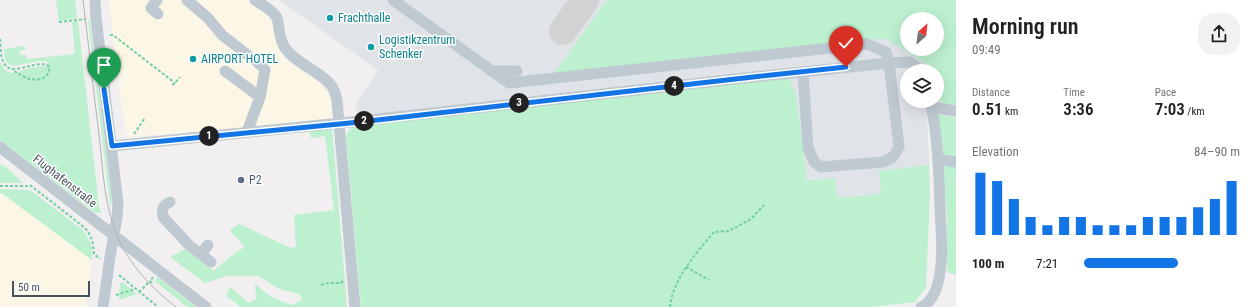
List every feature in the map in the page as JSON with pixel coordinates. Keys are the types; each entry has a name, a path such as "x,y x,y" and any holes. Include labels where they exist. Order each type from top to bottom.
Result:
{"street":[{"path":"157,0 151,8 158,14"},
{"path":"187,0 208,18 222,35 262,66 265,70 260,98 247,132"},
{"path":"255,0 270,10 277,18 279,34 285,48 295,58 324,79 332,88 337,100 355,307"},
{"path":"393,0 509,83 867,44 886,52 889,63 899,147 892,157 883,162 821,167 814,162 808,148 803,72"},
{"path":"95,7 118,204 103,307"},
{"path":"112,146 889,63 909,62 912,64"},
{"path":"225,71 260,98"},
{"path":"492,71 517,71"},
{"path":"927,306 933,297 938,284 942,241 938,159 932,108"},
{"path":"944,108 956,111"},
{"name":"Flughafenstraße","path":"0,147 206,307"},
{"path":"938,159 956,162"},
{"path":"170,202 163,208 163,217 189,245 211,262"},
{"path":"201,254 208,245"}],"path":[{"path":"59,22 95,7"},
{"path":"110,35 113,35 175,83"},
{"path":"0,39 3,62 12,70 29,79 38,80 46,77 50,72 50,68 49,66 43,64 35,64 12,70"},
{"path":"172,85 180,77"},
{"path":"135,132 145,118"},
{"path":"27,182 90,233 93,240 94,254"},
{"path":"0,186 32,186"},
{"path":"670,307 675,288 686,267 693,256 714,232 729,231 751,219 764,205"},
{"path":"686,267 710,280"},
{"path":"321,284 341,283 352,272"},
{"path":"119,275 158,307"},
{"path":"139,292 150,281"},
{"path":"116,295 136,289"}],"shaded area":[{"path":"109,0 251,0 265,10 272,23 277,42 285,59 319,83 329,94 333,120 128,137 122,111"},
{"path":"279,0 956,0 956,118 938,114 927,115 929,165 879,171 881,194 837,198 807,181 796,94 359,116 355,106 378,70"},
{"path":"0,193 92,260 86,307 0,307"}],"green space":[{"path":"56,0 75,0 77,18 59,21"},
{"path":"607,0 956,0 956,106 944,104 944,64 926,64 914,56 944,56 944,12 900,12 900,47 886,39 873,39 553,75"},
{"path":"88,20 90,20 112,202 111,204 110,204"},
{"path":"78,21 99,207 101,213 94,212 0,140 0,61 5,69 14,73 24,69 46,67 48,62 37,61 13,66 6,61 4,49 25,46 25,50 19,51 20,55 26,55 27,59 75,54 72,22"},
{"path":"788,77 796,94 807,181 835,178 837,198 881,194 879,171 929,165 930,193 926,287 915,302 872,307 361,307 346,135 352,126"},
{"path":"938,114 956,118 956,275 947,272 947,219"},
{"path":"332,128 347,307 241,307 226,296 230,287 249,303 256,299 255,284 271,297 291,305 302,300 299,294 279,289 259,276 227,276 205,283 170,257 185,249 214,271 244,247 230,230 239,224 291,248 296,247 294,215 334,210 325,136 311,138 309,130"},
{"path":"0,165 5,166 23,183 0,183"},
{"path":"0,189 30,190 83,230 90,242 92,249 92,260 0,193"},
{"path":"158,277 196,307 187,307 155,281"},
{"path":"122,282 137,294 119,300"}],"taxiway":[{"path":"563,31 585,0"}],"tram line":[{"path":"83,0 107,203 110,215 123,249 136,268 176,307"}],"place":[{"name":"Frachthalle","path":"330,18"},
{"name":"Logistikzentrum Schenker","path":"371,47"},
{"name":"AIRPORT HOTEL","path":"193,59"},
{"name":"P2","path":"241,180"}],"route":[{"path":"104,89 112,146 360,122 846,67"}]}
